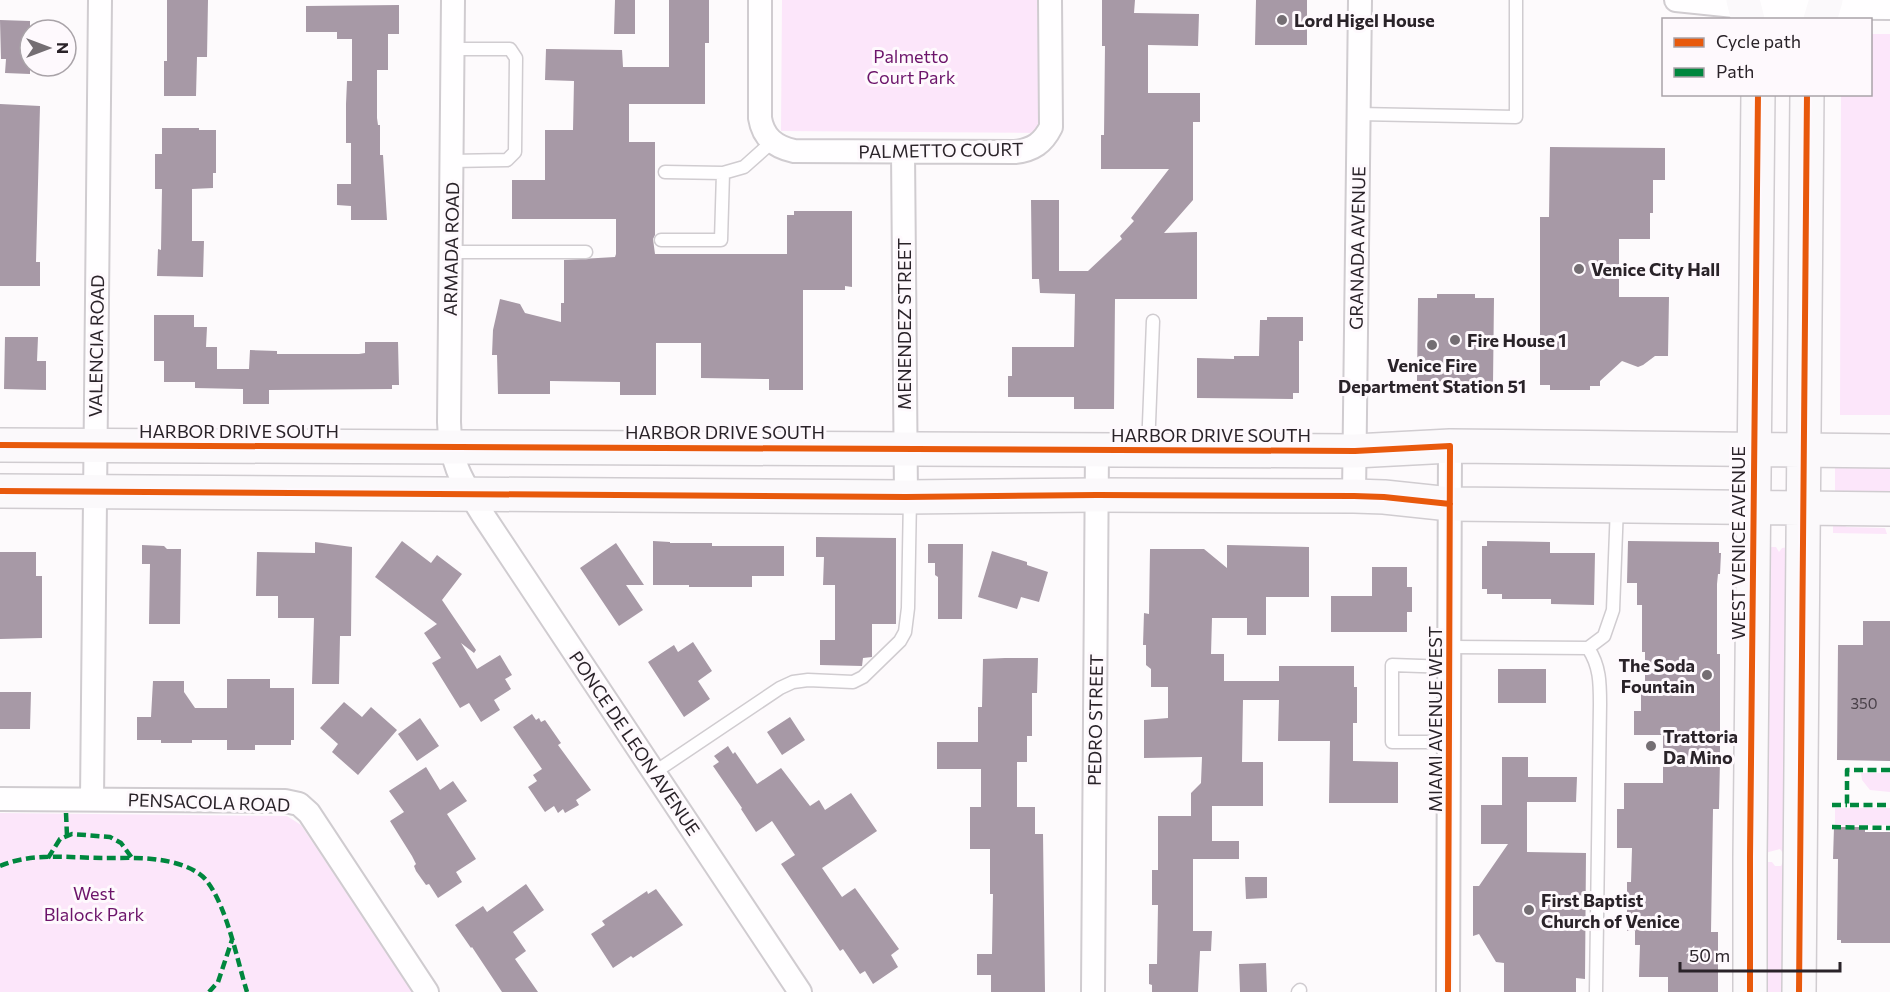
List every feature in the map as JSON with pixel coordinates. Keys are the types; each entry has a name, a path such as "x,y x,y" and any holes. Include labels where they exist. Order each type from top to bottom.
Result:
{"street":[{"name":"VALENCIA ROAD","path":"92,799 100,0"},
{"name":"ARMADA ROAD","path":"453,0 450,446 458,471 471,494"},
{"path":"760,0 760,118 764,132 772,142"},
{"name":"PALMETTO COURT","path":"772,142 785,149 802,151 1028,151 1046,138 1051,127 1050,0"},
{"name":"GRANADA AVENUE","path":"1354,496 1360,0"},
{"path":"1676,0 1745,9 1890,8"},
{"name":"WEST VENICE AVENUE","path":"1750,992 1758,96"},
{"path":"1799,992 1807,96"},
{"name":"MENENDEZ STREET","path":"903,152 905,448 908,496"},
{"name":"HARBOR DRIVE SOUTH","path":"0,445 1355,451 1450,446 1890,451"},
{"name":"MIAMI AVENUE WEST","path":"1448,992 1450,446"},
{"name":"PEDRO STREET","path":"1093,992 1097,449"},
{"path":"0,491 1384,496 1450,504 1890,509"},
{"name":"PONCE DE LEON AVENUE","path":"471,494 800,992"},
{"name":"PENSACOLA ROAD","path":"0,799 285,801 299,804 309,813 428,992"}],"lane":[{"path":"1358,114 1516,117 1516,0"},
{"path":"452,49 510,49 516,58 515,152 507,160 452,160"},
{"path":"665,172 723,173 744,167 772,142"},
{"path":"661,240 721,240 723,173"},
{"path":"450,252 586,252"},
{"path":"1148,449 1153,321"},
{"path":"655,772 780,688 793,682 808,680 853,682 863,677 900,641 905,632 908,608 908,496"},
{"path":"1450,742 1392,742 1392,665 1451,657 1588,648 1604,636 1610,625 1613,610 1617,506"},
{"path":"1588,648 1594,656 1600,676 1596,992"}],"green space":[{"name":"Palmetto Court Park","path":"782,0 1041,0 1040,133 781,131"},
{"path":"1872,34 1890,34 1890,415 1840,415 1841,96 1872,96"},
{"path":"1890,463 1890,495 1837,493 1835,491 1835,467"},
{"path":"1833,522 1844,523 1846,527 1885,528 1887,534 1833,533"},
{"path":"1768,547 1776,547 1779,552 1782,548 1791,547 1787,853 1783,853 1780,849 1765,853"},
{"path":"1861,773 1890,773 1890,792 1870,790 1862,780"},
{"path":"1835,808 1890,808 1890,825 1835,825"},
{"name":"West Blalock Park","path":"0,813 287,816 301,825 413,992 0,992"},
{"path":"1765,862 1781,866 1783,862 1789,862 1789,992 1763,992"}],"building":[{"path":"167,0 208,0 207,57 197,57 196,96 164,96 164,61 167,61"},
{"path":"615,0 635,0 635,34 614,34"},
{"path":"669,0 709,0 709,43 705,43 705,104 629,104 629,142 655,142 655,235 653,239 655,254 787,254 787,215 794,215 794,211 852,211 852,287 845,286 845,290 803,290 803,390 769,390 769,379 701,378 701,343 656,343 656,395 620,395 620,382 550,381 550,394 498,394 497,355 492,355 493,330 500,299 520,304 525,313 561,322 561,303 564,303 564,260 615,257 616,254 616,219 512,219 512,180 545,180 545,130 573,130 574,81 545,80 546,49 622,50 623,67 669,67"},
{"path":"1102,0 1135,0 1134,13 1199,14 1198,46 1148,45 1148,93 1200,93 1200,122 1193,122 1193,200 1164,233 1197,232 1197,299 1115,299 1114,409 1074,409 1074,397 1008,397 1008,376 1012,376 1012,347 1074,347 1075,294 1040,293 1039,279 1032,279 1031,200 1059,200 1059,271 1088,271 1122,239 1120,236 1134,221 1131,218 1169,169 1101,169 1101,135 1104,135 1105,46 1102,46"},
{"path":"1256,0 1307,0 1307,45 1255,45"},
{"path":"399,5 399,34 388,34 388,70 377,70 377,118 378,125 380,125 380,155 383,155 387,220 351,220 351,206 337,205 337,184 351,184 351,143 346,143 346,104 347,81 352,81 352,39 337,39 337,32 306,32 306,6"},
{"path":"0,20 18,21 18,74 5,73 6,59 1,59"},
{"path":"0,104 40,106 36,262 40,262 40,286 0,286"},
{"path":"162,128 216,130 216,173 213,173 213,188 192,189 192,241 204,241 203,277 157,276 158,249 161,250 162,189 155,189 155,154 162,154"},
{"name":"Venice City Hall","path":"1550,147 1665,148 1665,180 1653,180 1650,239 1619,239 1619,297 1669,297 1668,356 1655,356 1638,367 1622,361 1600,381 1600,386 1590,386 1590,390 1550,390 1550,385 1540,385 1540,217 1549,217"},
{"name":"Fire House 1","path":"1437,294 1475,294 1475,298 1494,298 1493,383 1474,382 1474,386 1436,385 1436,381 1417,381 1418,298 1437,298"},
{"path":"154,315 194,315 194,327 207,327 206,347 217,347 217,369 249,369 250,350 277,351 277,354 359,354 365,353 365,342 398,342 399,385 392,385 392,389 269,390 269,404 243,404 243,389 195,388 195,382 164,382 164,361 154,361"},
{"path":"1267,317 1303,317 1303,341 1299,341 1299,393 1293,393 1293,399 1197,398 1197,358 1234,359 1234,356 1259,356 1260,320 1267,320"},
{"path":"5,337 38,337 37,361 46,361 46,390 4,389"},
{"path":"816,537 896,538 896,624 872,624 872,657 863,658 862,666 820,665 820,640 835,640 835,585 823,585 824,557 816,557"},
{"path":"402,541 431,563 437,555 462,574 442,600 476,650 474,653 461,643 477,669 500,655 512,675 505,679 511,689 494,700 500,710 481,722 469,703 460,708 432,663 441,658 424,633 437,624 375,577"},
{"path":"653,541 712,543 712,546 784,546 784,576 752,576 752,587 653,585"},
{"path":"1487,541 1550,542 1550,553 1595,553 1594,605 1551,604 1551,599 1502,599 1502,594 1487,594 1487,589 1482,589 1482,546 1487,546"},
{"path":"1628,541 1719,542 1719,553 1721,553 1717,584 1717,654 1720,654 1719,809 1713,809 1711,932 1718,932 1718,992 1668,992 1668,977 1639,977 1640,945 1635,945 1635,931 1627,931 1627,882 1631,882 1632,848 1617,848 1617,809 1624,809 1624,783 1663,783 1663,735 1634,735 1634,711 1641,711 1641,686 1645,686 1645,652 1642,652 1642,605 1637,605 1637,583 1627,583"},
{"path":"315,542 352,547 351,636 340,636 339,684 312,684 314,618 278,618 278,596 256,596 257,552 315,553"},
{"path":"616,543 644,585 626,585 643,610 619,626 580,568"},
{"path":"928,544 963,544 962,619 938,619 938,577 935,575 935,563 928,563"},
{"path":"142,545 181,549 180,624 149,624 150,564 142,564"},
{"path":"1227,545 1309,547 1309,597 1266,597 1266,635 1247,635 1247,618 1212,618 1211,654 1224,654 1224,681 1279,681 1279,666 1354,666 1354,687 1357,687 1357,723 1353,723 1353,761 1398,762 1398,803 1329,803 1330,741 1278,741 1279,700 1243,700 1242,762 1263,762 1263,806 1212,806 1212,841 1239,841 1239,859 1193,859 1193,931 1212,931 1211,951 1200,951 1198,992 1152,992 1152,985 1149,984 1149,964 1157,964 1158,905 1152,905 1152,870 1158,870 1158,816 1191,816 1191,793 1201,783 1202,757 1144,758 1144,720 1168,718 1168,687 1151,687 1151,669 1146,665 1146,645 1143,645 1144,613 1149,614 1150,549 1204,549 1227,568"},
{"path":"992,551 1027,562 1027,565 1048,572 1039,602 1021,597 1017,609 978,597"},
{"path":"0,552 36,552 36,576 42,576 42,638 0,639"},
{"path":"1372,567 1407,567 1407,587 1412,587 1412,612 1407,612 1407,632 1331,632 1331,596 1372,596"},
{"path":"1863,621 1890,621 1890,761 1837,760 1838,645 1863,645"},
{"path":"693,642 712,671 698,681 710,699 684,717 648,662 674,645 678,652"},
{"path":"1038,658 1037,693 1032,693 1032,736 1027,736 1027,762 1017,762 1017,807 1035,807 1035,834 1043,834 1045,992 991,992 991,975 977,975 977,954 992,954 993,894 990,894 990,849 970,849 970,807 981,807 981,769 937,769 937,742 978,742 978,707 982,707 983,659"},
{"path":"1498,669 1546,669 1546,703 1498,703"},
{"path":"227,679 270,679 270,688 294,688 294,740 291,740 291,745 255,745 255,750 227,750 227,740 161,743 161,740 137,740 137,717 151,717 153,681 184,681 184,692 195,708 227,708"},
{"path":"0,692 31,692 30,729 0,729"},
{"path":"344,702 362,717 371,707 397,730 358,775 332,752 338,744 320,728"},
{"path":"532,714 536,720 539,718 541,722 545,720 561,743 558,745 591,790 576,800 579,805 565,813 563,809 558,813 554,806 545,812 528,787 537,781 533,775 542,769 513,727"},
{"path":"790,717 805,740 782,755 767,732"},
{"path":"420,718 439,746 417,761 398,734"},
{"path":"728,746 733,754 735,752 757,784 781,768 810,806 819,800 825,810 851,793 877,831 822,868 842,897 855,888 899,949 891,955 898,967 873,984 865,971 860,974 843,949 840,951 781,864 795,855 772,821 756,832 713,766 719,762 714,756"},
{"name":"First Baptist Church of Venice","path":"1502,757 1528,757 1528,777 1577,777 1576,802 1527,802 1527,852 1586,853 1585,979 1576,978 1576,992 1504,992 1504,963 1496,962 1479,934 1473,936 1473,886 1479,886 1508,844 1481,844 1481,805 1502,805"},
{"path":"426,767 440,790 453,781 467,801 447,814 476,859 456,872 462,882 438,898 429,884 426,885 416,871 414,866 416,864 412,856 390,821 404,812 389,791"},
{"path":"1834,827 1865,827 1865,832 1890,832 1890,943 1841,943 1841,940 1837,940 1838,859 1833,859"},
{"path":"1245,877 1267,877 1267,898 1246,899"},
{"path":"526,884 544,910 513,932 526,951 515,959 538,992 502,992 455,925 483,906 487,912"},
{"path":"656,889 683,925 633,958 631,956 613,968 591,934 605,925 602,921 647,891 648,894"},
{"path":"1266,963 1267,992 1240,992 1239,964"}],"marked path":[{"path":"1890,770 1847,770 1847,805 1890,805"},
{"path":"1832,805 1847,805"},
{"path":"66,813 67,836"},
{"path":"1832,827 1890,828"},
{"path":"48,858 60,839 72,834 110,837 121,843 132,858"},
{"path":"0,866 38,857 139,858 172,862 191,869 206,880 220,904 247,992"},
{"path":"209,992 218,982 232,940"}],"cycle path":[{"path":"1750,992 1758,96"},
{"path":"1799,992 1807,96"},
{"path":"0,445 1355,451 1450,446 1448,992"},
{"path":"0,491 906,497 1354,496 1450,504"}],"place":[{"name":"Lord Higel House","path":"1282,20"},
{"name":"Venice City Hall","path":"1579,269"},
{"name":"Fire House 1","path":"1455,340"},
{"name":"Venice Fire Department Station 51","path":"1432,345"},
{"name":"The Soda Fountain","path":"1707,675"},
{"name":"Trattoria Da Mino","path":"1651,746"},
{"name":"First Baptist Church of Venice","path":"1529,910"}]}
